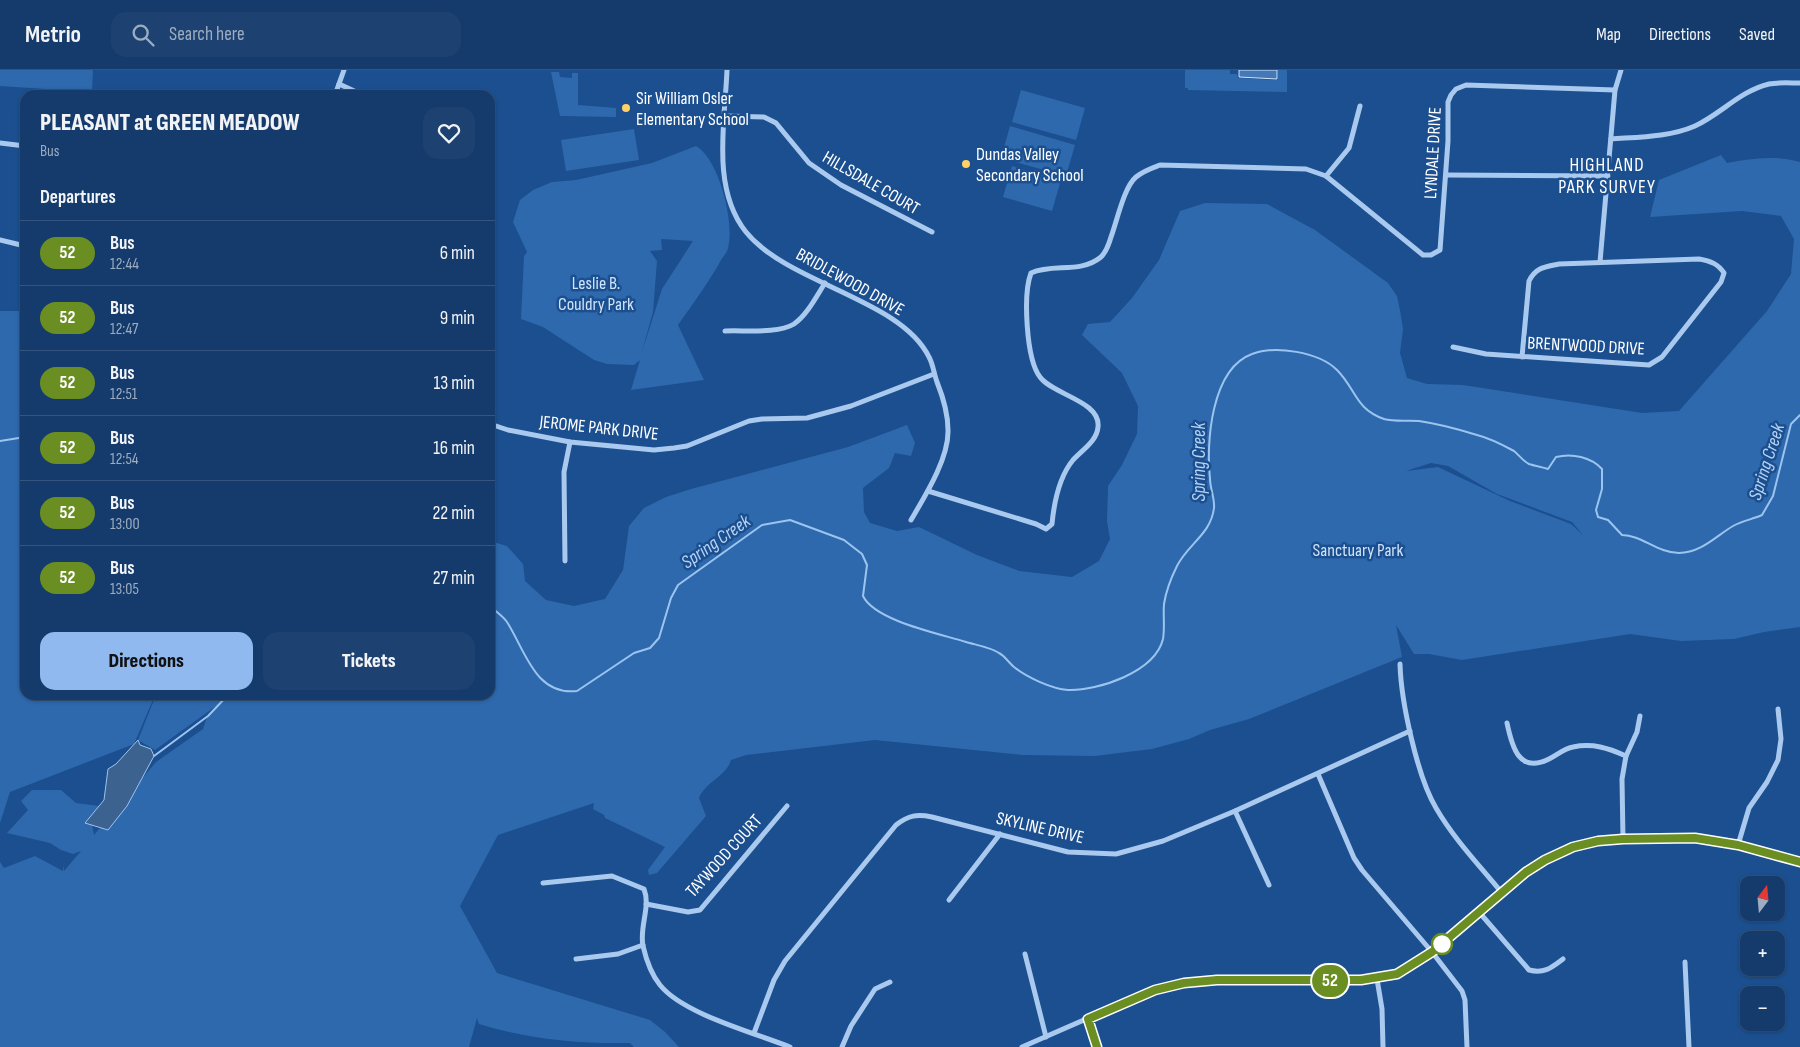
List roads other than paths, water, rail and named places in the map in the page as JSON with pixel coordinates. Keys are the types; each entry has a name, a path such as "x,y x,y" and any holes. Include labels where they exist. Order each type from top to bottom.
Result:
{"street":[{"path":"337,90 344,70"},
{"name":"BRIDLEWOOD DRIVE","path":"727,70 724,161 727,191 746,232 790,266 898,322 914,337 929,356 944,402 948,431 941,463 928,491 911,520"},
{"path":"1522,357 1529,281 1532,273 1539,268 1559,264 1600,262 1615,90 1620,70"},
{"path":"1611,139 1663,134 1693,127 1750,92 1770,84 1800,83"},
{"path":"340,84 353,90"},
{"name":"LYNDALE DRIVE","path":"1326,176 1423,254 1431,255 1440,250 1446,175 1448,102 1450,95 1456,89 1466,85 1615,90"},
{"path":"928,491 1036,524 1046,529 1052,524 1053,512 1064,474 1073,460 1096,435 1099,426 1096,413 1084,404 1048,386 1036,370 1029,339 1027,285 1031,273 1040,269 1086,266 1102,256 1108,246 1129,187 1135,177 1160,165 1297,168 1326,176 1349,148 1360,106"},
{"name":"HILLSDALE COURT","path":"725,116 764,117 776,124 809,163 841,185 932,232"},
{"path":"0,143 20,145"},
{"path":"1446,175 1608,176"},
{"path":"0,240 20,245"},
{"name":"BRENTWOOD DRIVE","path":"1453,347 1486,354 1649,365 1662,357 1721,282 1724,273 1720,266 1700,259 1600,262"},
{"path":"725,331 783,329 804,314 824,284"},
{"name":"JEROME PARK DRIVE","path":"495,426 570,442 654,450 687,446 749,421 807,418 850,406 934,374"},
{"path":"565,561 564,472 570,442"},
{"path":"1400,664 1410,731 1423,780 1435,806 1456,839 1502,892"},
{"path":"1738,845 1749,808 1767,782 1778,760 1781,738 1778,710"},
{"path":"1623,839 1622,779 1626,756 1637,732 1640,716"},
{"path":"1507,723 1511,742 1522,761 1530,764 1540,763 1571,747 1586,745 1594,745 1626,756"},
{"name":"SKYLINE DRIVE","path":"754,1033 774,980 785,962 896,825 906,817 918,814 1068,852 1116,854 1163,841 1235,811 1410,731"},
{"path":"1318,774 1354,858 1462,991 1465,1000 1467,1047"},
{"name":"TAYWOOD COURT","path":"647,901 688,912 700,910 787,806"},
{"path":"1235,811 1270,885"},
{"path":"948,900 1000,834"},
{"path":"1022,1047 1147,993 1184,983 1217,980 1324,981 1377,979 1397,974 1432,952 1502,892 1545,860 1573,847 1598,841 1695,838 1738,845 1800,862"},
{"path":"543,883 612,876 644,889 647,901 642,924 643,945 651,970 660,985 676,1000 697,1012 790,1047"},
{"path":"1479,912 1529,970 1540,973 1550,969 1563,959"},
{"path":"576,959 618,954 643,945"},
{"path":"1025,954 1046,1036"},
{"path":"1685,962 1689,1047"},
{"path":"1377,979 1382,1009 1383,1047"},
{"path":"842,1047 851,1026 875,989 890,982"},
{"path":"1088,1019 1097,1047"}],"waterway":[{"name":"Spring Creek","path":"495,611 507,622 533,669 541,679 563,691 577,691 634,653 650,648 659,638 671,598 678,585 762,525 790,520 844,540 862,554 867,565 863,596 870,605 881,613 926,631 991,649 1001,654 1019,671 1047,685 1068,690 1094,687 1109,683 1137,670 1158,651 1163,639 1164,604 1171,580 1182,558 1204,532 1212,517 1214,505 1210,482 1209,446 1214,409 1228,375 1238,362 1252,354 1262,351 1284,350 1319,359 1337,370 1367,410 1384,419 1426,422 1482,436 1514,451 1529,464 1548,469 1556,457 1575,456 1587,459 1602,469 1602,489 1596,510 1598,517 1608,520 1622,535 1636,538 1664,550 1679,553 1701,547 1733,526 1762,515 1773,496 1791,424 1800,415"},
{"name":"Spring Creek","path":"0,441 20,438"},
{"path":"154,756 208,716 223,700"}],"place":[{"name":"Sir William Osler Elementary School","path":"626,108"},
{"name":"Dundas Valley Secondary School","path":"966,164"}],"district":[{"name":"HIGHLAND PARK SURVEY","path":"1607,176"}],"park label":[{"name":"Leslie B. Couldry Park","path":"596,293"},
{"name":"Sanctuary Park","path":"1358,550"}]}
